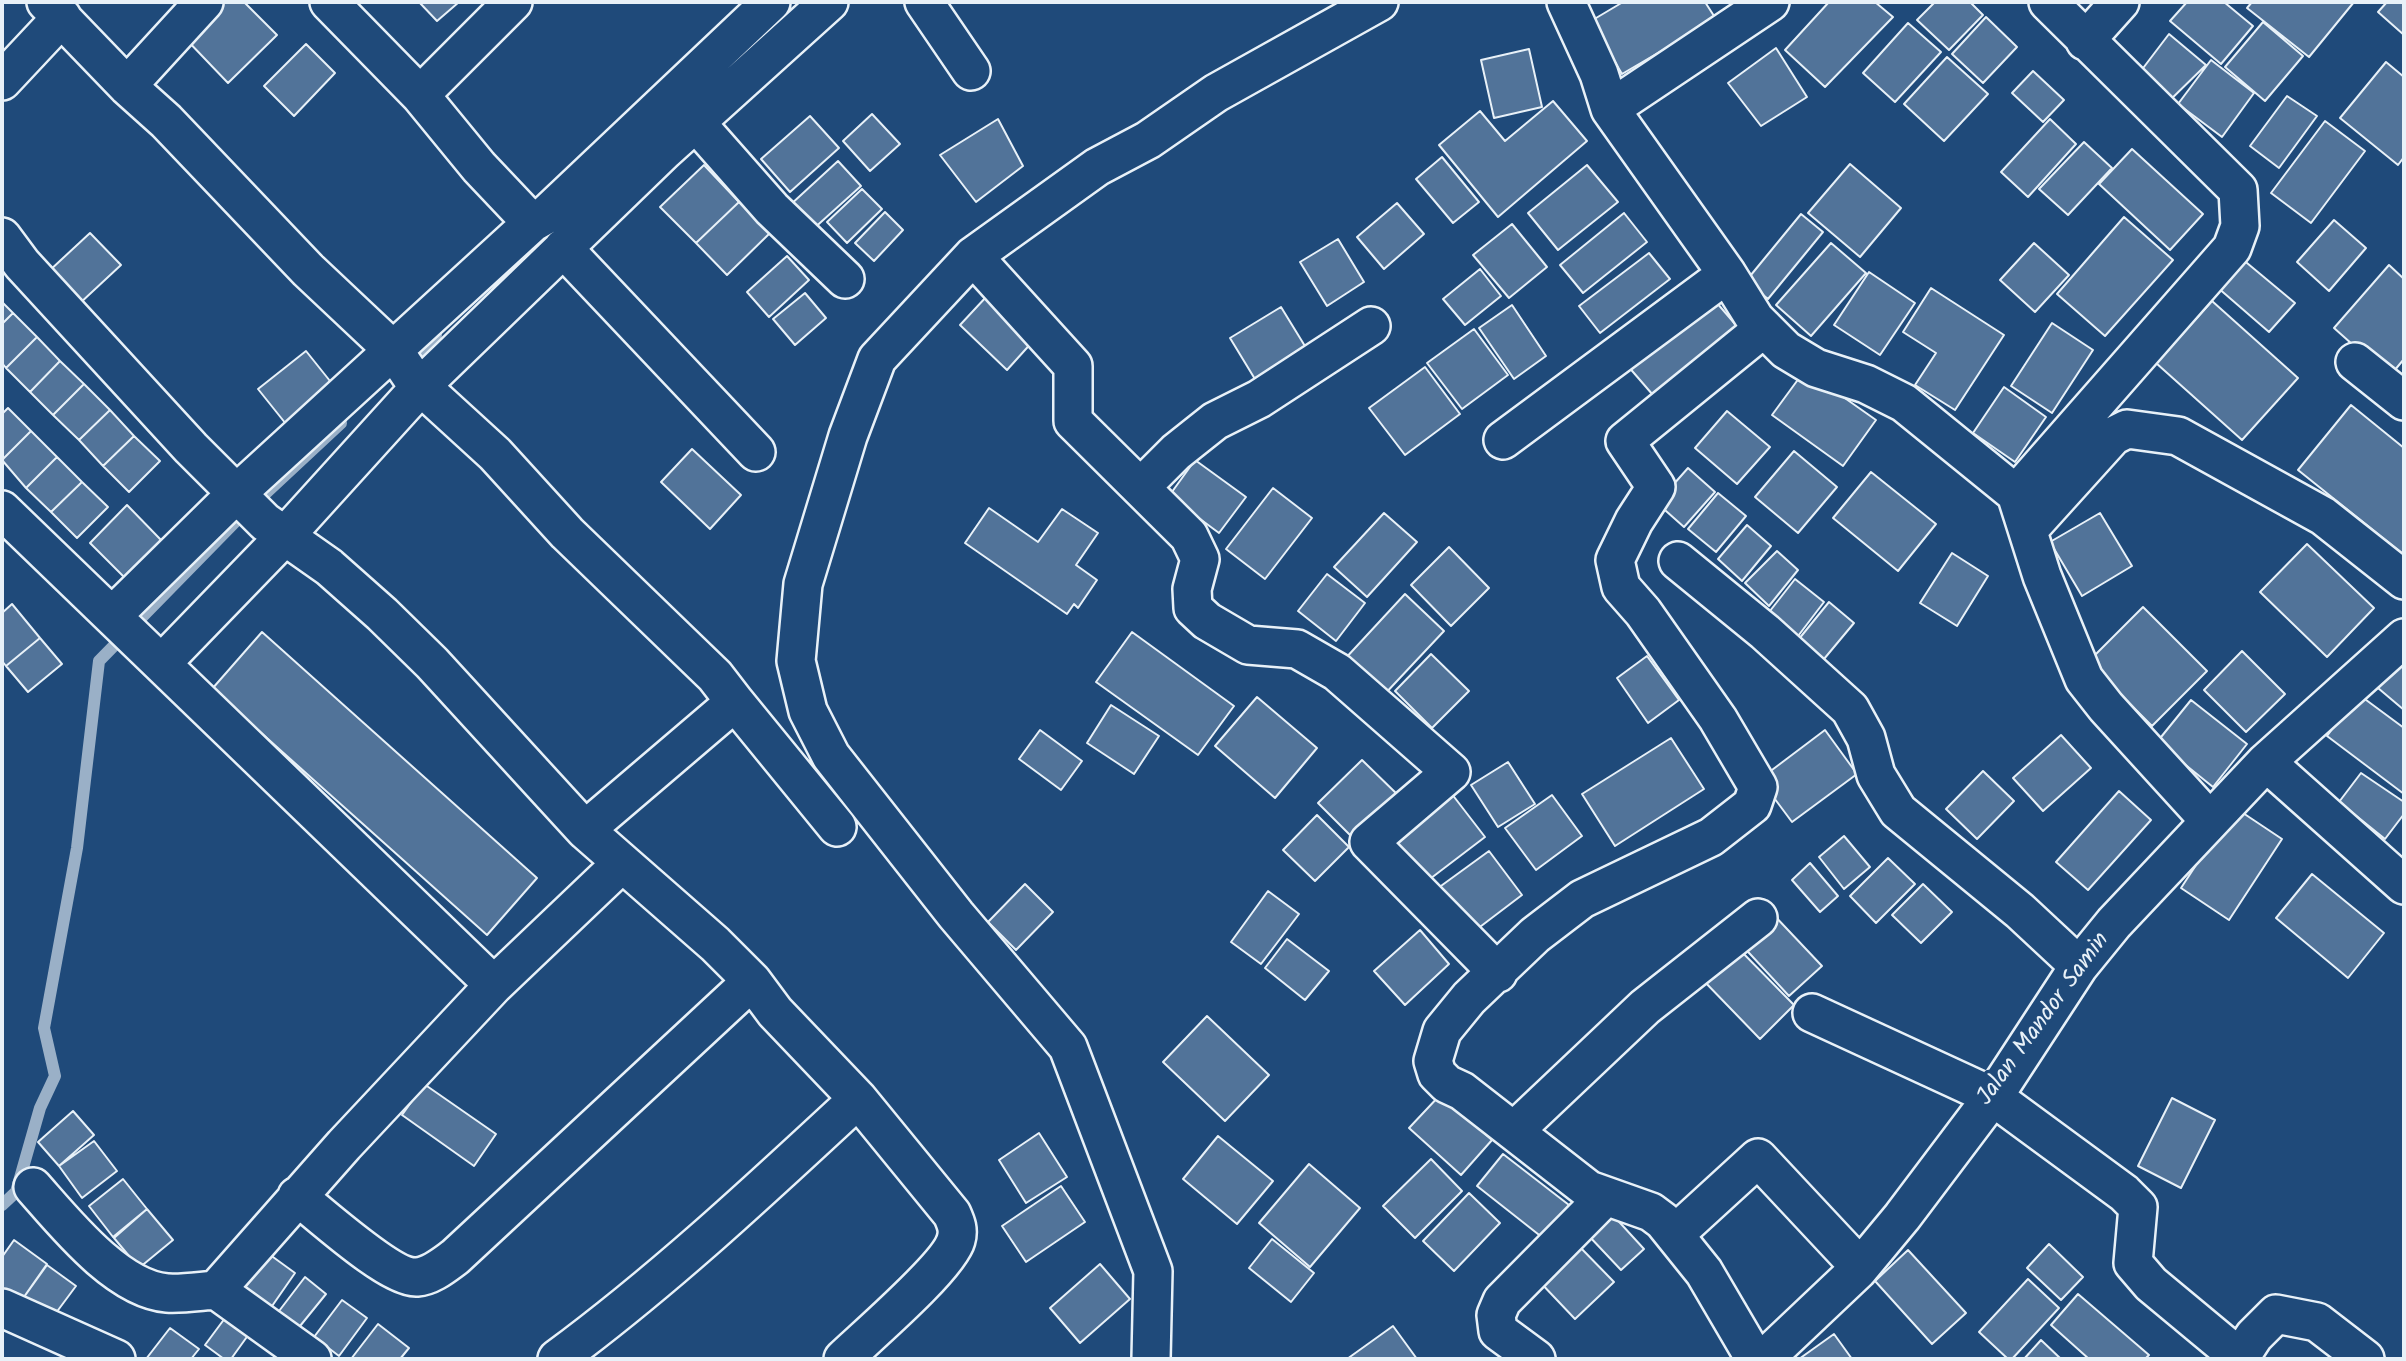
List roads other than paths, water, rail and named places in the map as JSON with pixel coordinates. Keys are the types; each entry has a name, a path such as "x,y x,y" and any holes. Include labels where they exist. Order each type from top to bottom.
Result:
{"street":[{"path":"127,86 204,2"},
{"path":"329,2 420,95 479,167 532,223"},
{"path":"420,95 513,2"},
{"path":"117,620 258,513 406,368 532,223 546,215 771,2"},
{"path":"157,657 258,513 406,368 563,248 664,151 829,2"},
{"path":"924,2 971,71"},
{"path":"1152,1359 1153,1272 1068,1047 956,915 831,756 808,711 796,661 803,584 848,436 877,359 973,256 1097,167 1148,140 1216,93 1379,2"},
{"path":"1566,2 1599,74 1611,109 1764,328 1786,350 1816,368 1866,384 1904,403 2016,494 2042,576 2084,679 2106,707 2209,820"},
{"path":"1611,109 1770,2"},
{"path":"2016,494 2232,248 2240,226 2238,190 2085,41 2049,2"},
{"path":"2085,41 2120,2"},
{"path":"2,81 54,10 127,86 166,121 307,270 495,454 567,533 715,676 837,827"},
{"path":"697,124 772,209 845,279"},
{"path":"2,237 22,264 258,513 329,567 382,614 432,663 585,831 715,944 752,981 775,1012 858,1099 952,1214 958,1227 955,1243 927,1279 843,1359"},
{"path":"563,248 756,452"},
{"path":"973,256 1073,366 1073,421 1142,486 1189,536 1200,559 1192,589 1193,608 1207,621 1248,645 1297,649 1336,672 1451,772 1369,842 1498,973"},
{"path":"1503,440 1727,274"},
{"path":"1142,486 1176,452 1214,421 1259,399 1371,326"},
{"path":"1755,1359 1704,1272 1675,1234 1651,1212 1604,1198 1573,1179 1462,1091 1447,1084 1437,1074 1433,1061 1442,1031 1469,998 1535,935 1582,899 1711,837 1752,805 1758,787 1718,719 1643,612 1621,587 1615,560 1634,521 1656,487 1625,441 1764,328"},
{"path":"2355,362 2404,401"},
{"path":"2028,530 2113,436 2127,429 2178,436 2323,516 2404,580"},
{"path":"2,510 494,985"},
{"path":"1678,561 1775,641 1850,709 1867,738 1876,775 1898,811 2020,911 2079,966"},
{"name":"Jalan Mandor Samin","path":"1763,1359 1860,1267 1902,1217 1992,1096 2079,966 2209,820 2266,762 2404,638"},
{"path":"585,831 735,702"},
{"path":"2266,762 2404,885"},
{"path":"216,1290 298,1196 494,985 621,864"},
{"path":"1514,1131 1645,1007 1758,919"},
{"path":"298,1196 393,1271 418,1277 436,1271 455,1257 752,981"},
{"path":"1812,1013 1992,1096 2124,1193 2138,1207 2133,1263 2151,1284 2240,1359 2254,1336 2276,1314 2317,1322 2365,1359"},
{"path":"557,1359 623,1311 721,1226 858,1099"},
{"path":"1675,1234 1759,1158 1860,1267"},
{"path":"33,1187 86,1244 139,1284 166,1293 216,1290 312,1359"},
{"path":"1536,1359 1498,1331 1496,1315 1502,1301 1604,1198"},
{"path":"2,1308 116,1359"}],"waterway":[{"path":"406,363 436,335"},
{"path":"2,1205 16,1192 40,1108 55,1076 44,1028 77,848 99,661 238,519 341,423"}]}
